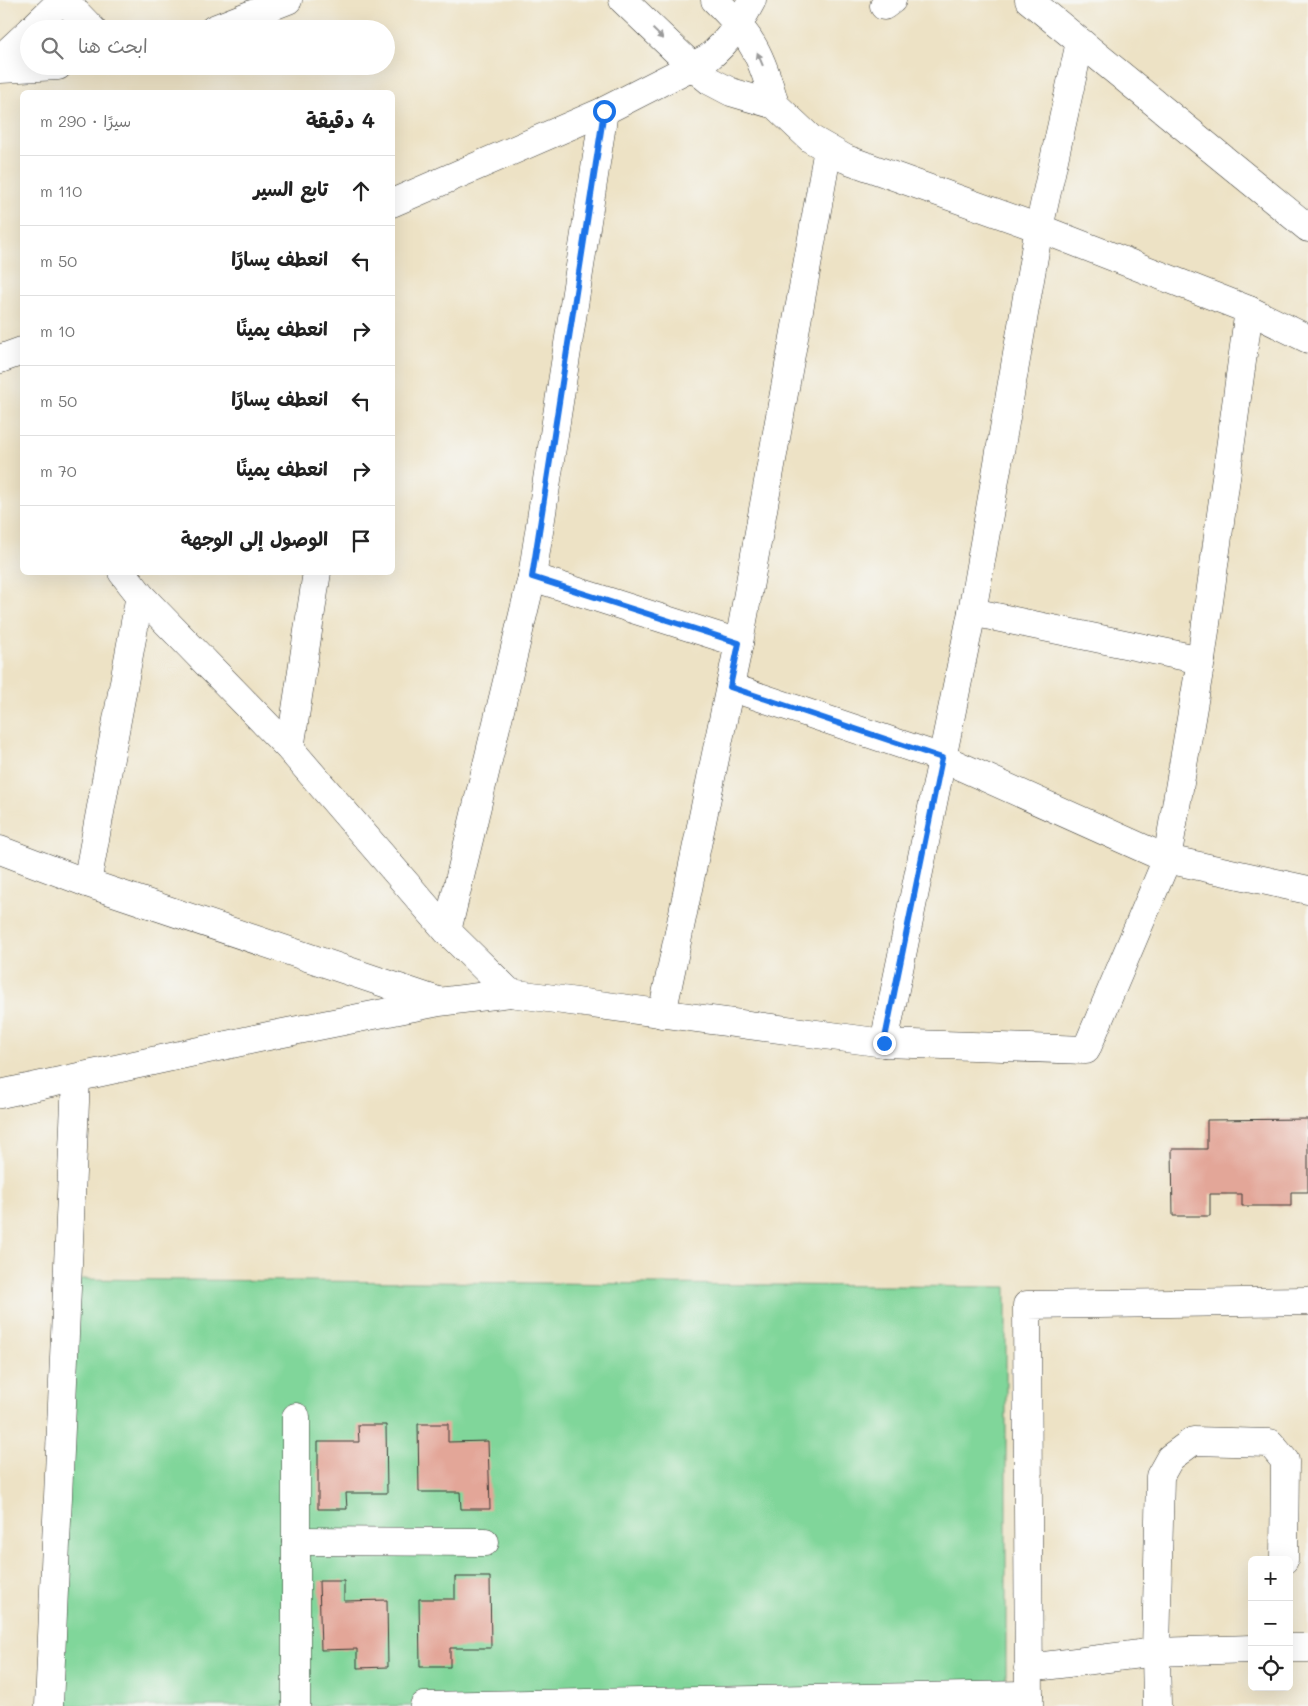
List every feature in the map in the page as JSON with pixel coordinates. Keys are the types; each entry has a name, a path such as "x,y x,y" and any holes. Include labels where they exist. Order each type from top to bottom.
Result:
{"street":[{"path":"42,20 63,0 83,20"},
{"path":"237,20 288,0"},
{"path":"623,0 710,81 731,92 775,105 811,138 828,149 867,167 1039,228 1249,310 1308,339"},
{"path":"715,0 740,24 762,61 775,105"},
{"path":"395,201 604,111 693,67 722,47 740,24 752,0"},
{"path":"1029,0 1308,228"},
{"path":"0,59 20,40"},
{"path":"884,1043 972,612 1039,228 1080,42"},
{"path":"0,69 20,68"},
{"path":"447,931 532,577 604,111"},
{"path":"662,1014 739,643 828,149"},
{"path":"0,1094 273,1035 440,1002 510,993 884,1043 1086,1050 1167,859 1201,660 1249,310"},
{"path":"0,359 20,352"},
{"path":"124,575 140,595 290,749 447,931 510,993"},
{"path":"290,749 317,575"},
{"path":"532,577 739,643"},
{"path":"87,883 140,595"},
{"path":"972,612 1201,660"},
{"path":"730,687 942,758 1167,859 1308,890"},
{"path":"7,855 440,1002"},
{"path":"50,1706 76,1079"},
{"path":"424,1706 1029,1700 1027,1305 1308,1302"},
{"path":"296,1417 296,1706"},
{"path":"1157,1706 1156,1652 1160,1476 1170,1458 1193,1441 1270,1443 1285,1461 1284,1556"},
{"path":"296,1541 485,1542"},
{"path":"1293,1648 1308,1648"},
{"path":"1028,1668 1156,1652 1248,1649"}],"green space":[{"path":"73,1279 1006,1287 1006,1706 58,1706"}],"building":[{"path":"1308,1119 1308,1192 1291,1192 1291,1206 1242,1206 1242,1194 1210,1194 1210,1216 1173,1216 1172,1149 1207,1149 1207,1120"},
{"path":"418,1424 448,1424 448,1442 488,1441 490,1509 461,1509 460,1492 419,1492"},
{"path":"358,1425 386,1425 387,1493 346,1493 347,1509 318,1509 318,1442 359,1442"},
{"path":"455,1577 490,1577 491,1648 450,1648 450,1667 420,1667 419,1599 455,1599"},
{"path":"319,1581 344,1581 344,1601 387,1600 388,1667 357,1668 357,1649 321,1650"}],"route":[{"path":"604,111 532,577 739,643 730,687 942,758 884,1043"}]}
